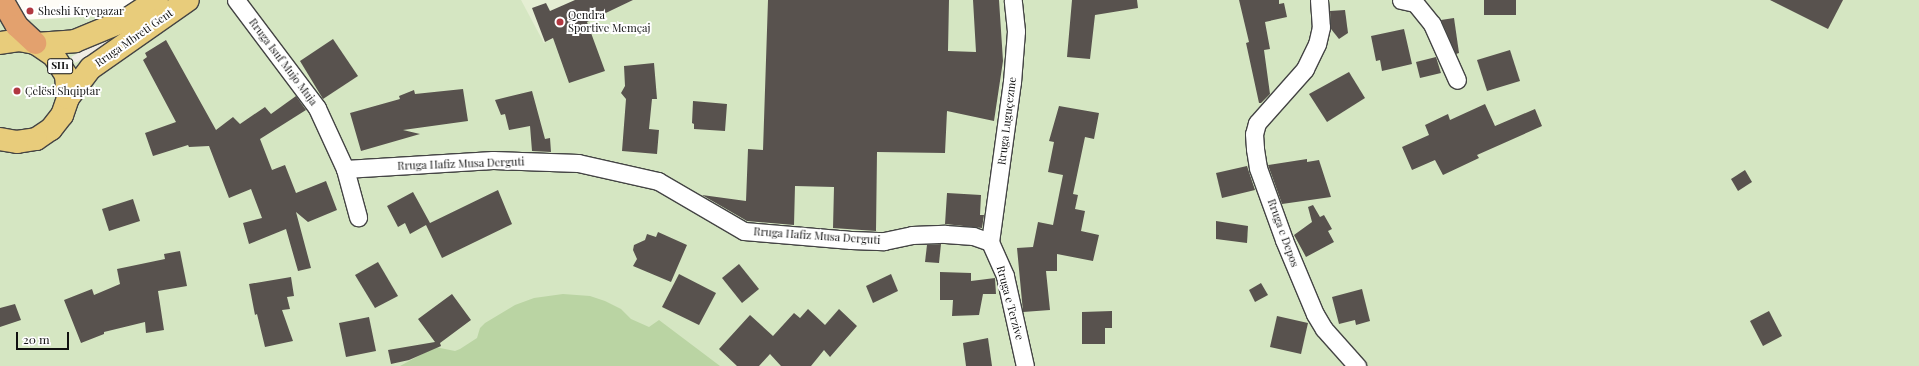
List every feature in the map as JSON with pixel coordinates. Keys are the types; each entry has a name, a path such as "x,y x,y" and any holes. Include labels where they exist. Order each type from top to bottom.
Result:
{"highway":[{"path":"2,0 17,26 35,43"}],"main road":[{"name":"Rruga Mbreti Gent","path":"0,43 19,40 35,43 75,41 126,20 157,0"},
{"name":"Rruga Mbreti Gent","path":"0,139 17,142 36,139 55,125 62,115 68,98 91,68 188,0"},
{"name":"Rruga Mbreti Gent","path":"35,43 54,56 66,75 68,98"}],"street":[{"name":"Rruga Isuf Mujo Muja","path":"236,0 317,108 345,169 358,217"},
{"name":"Rruga Luguçezme","path":"990,242 1012,82 1016,31 1013,0"},
{"name":"Rruga e Depos","path":"1319,0 1321,27 1317,44 1305,69 1257,123 1254,134 1258,168 1284,240 1316,314 1324,329 1357,366"},
{"path":"1401,0 1415,3 1432,24 1457,80"},
{"name":"Rruga Hafiz Musa Derguti","path":"345,169 493,160 578,164 658,181 744,231 770,235 884,241 912,235 945,234 973,236 990,242"},
{"name":"Rruga e Terzive","path":"990,242 1005,276 1026,366"}],"green space":[{"path":"194,0 1919,0 1919,366 0,366 0,21 179,12"},
{"name":"Qendra Sportive Memçaj","path":"521,0 633,0 544,43"},
{"path":"563,294 590,296 605,301 621,309 631,319 649,327 659,320 720,366 400,366 435,347 455,351 460,349 477,338 480,328 485,323 515,305 534,298"}],"shaded area":[{"path":"142,17 145,23 75,63 71,57"}],"building":[{"path":"575,0 633,0 587,22 605,71 569,83 553,38 545,42 532,8 546,3 550,11"},
{"path":"768,0 949,0 948,51 976,52 973,0 999,0 1003,61 994,121 947,111 945,153 877,152 876,231 833,228 834,187 795,186 794,225 747,221 702,195 746,201 748,149 763,150"},
{"path":"1072,0 1137,0 1138,8 1095,15 1090,59 1067,57"},
{"path":"1239,0 1279,0 1279,4 1284,3 1287,17 1265,22 1270,49 1264,50 1270,94 1261,103 1259,103 1246,43 1249,42"},
{"path":"1484,0 1516,0 1516,15 1484,15"},
{"path":"1770,0 1843,0 1828,29"},
{"path":"1345,10 1348,33 1339,39 1331,29 1330,11"},
{"path":"1454,18 1459,53 1456,54 1441,20"},
{"path":"1404,29 1412,64 1382,71 1380,60 1376,61 1371,36"},
{"path":"333,39 358,76 323,99 300,61"},
{"path":"166,40 216,130 233,117 240,124 265,107 271,114 296,96 306,110 260,139 272,170 285,165 296,193 326,181 337,210 308,222 296,212 311,268 298,271 286,229 249,244 243,223 262,218 251,189 229,198 209,146 189,147 188,145 153,156 145,133 176,122 143,60 147,57 145,53"},
{"path":"1510,50 1520,81 1487,91 1477,60"},
{"path":"1436,57 1441,73 1420,78 1416,62"},
{"path":"654,63 657,99 652,99 649,129 659,130 657,154 622,151 626,99 621,93 625,86 624,66"},
{"path":"1349,72 1365,98 1327,122 1309,94"},
{"path":"463,89 468,121 403,130 420,134 361,151 350,113 400,99 399,96 414,90 415,94"},
{"path":"532,91 545,139 550,138 551,152 532,151 530,126 509,130 505,114 501,115 495,100"},
{"path":"693,101 727,104 725,131 694,129 694,124 692,123"},
{"path":"1485,104 1495,126 1535,109 1542,126 1477,155 1479,158 1443,175 1435,160 1412,170 1402,147 1429,135 1425,125 1448,114 1450,120"},
{"path":"1059,106 1099,113 1094,139 1085,137 1073,194 1078,195 1075,209 1085,211 1081,231 1099,235 1093,261 1057,254 1057,271 1046,271 1050,310 1023,312 1017,248 1033,247 1038,222 1053,225 1063,175 1048,172 1054,142 1049,141"},
{"path":"1307,159 1307,162 1319,160 1331,197 1282,204 1268,165"},
{"path":"1247,166 1255,190 1222,198 1216,173"},
{"path":"1745,170 1752,182 1738,191 1731,179"},
{"path":"498,190 512,224 442,258 426,225 410,234 405,223 398,227 387,206 413,192 430,223"},
{"path":"947,193 981,195 980,215 984,215 982,228 945,224"},
{"path":"133,199 140,221 109,231 102,209"},
{"path":"1313,205 1320,217 1324,215 1332,229 1328,231 1334,242 1306,257 1294,235 1312,222 1308,207"},
{"path":"1216,221 1248,226 1247,243 1216,239"},
{"path":"658,232 687,245 671,282 633,266 637,259 633,250 634,245 645,240 647,234 656,237"},
{"path":"941,244 939,263 925,262 927,245"},
{"path":"180,251 187,286 158,291 164,330 146,333 145,322 104,332 104,334 81,343 64,300 92,289 94,295 120,284 117,269 165,259 164,254"},
{"path":"378,262 398,296 375,308 355,275"},
{"path":"739,264 759,289 742,303 722,278"},
{"path":"940,272 971,273 971,281 995,278 996,294 983,294 979,315 952,316 953,300 940,300"},
{"path":"679,274 716,293 699,325 662,307"},
{"path":"891,274 898,291 873,303 866,286"},
{"path":"291,277 294,296 287,297 290,309 282,310 293,341 265,347 257,314 255,315 249,284"},
{"path":"1261,283 1268,295 1255,302 1249,290"},
{"path":"1362,289 1370,321 1356,325 1355,320 1339,324 1332,297"},
{"path":"452,294 471,320 440,343 441,346 409,360 391,364 388,350 435,342 418,319"},
{"path":"15,304 21,320 0,327 0,308"},
{"path":"808,309 825,325 839,309 857,326 830,357 824,350 811,366 781,366 770,354 759,366 737,366 719,349 750,315 773,336 794,313 800,318"},
{"path":"1112,311 1112,328 1105,328 1105,344 1082,344 1082,312"},
{"path":"1769,311 1782,336 1763,346 1750,321"},
{"path":"1277,316 1308,323 1301,354 1270,347"},
{"path":"369,317 376,351 346,357 339,323"},
{"path":"988,338 992,366 966,366 963,343"}],"place":[{"name":"Sheshi Kryepazar","path":"30,11"},
{"name":"Qendra Sportive Memçaj","path":"560,22"},
{"name":"Çelësi Shqiptar","path":"17,91"}]}
